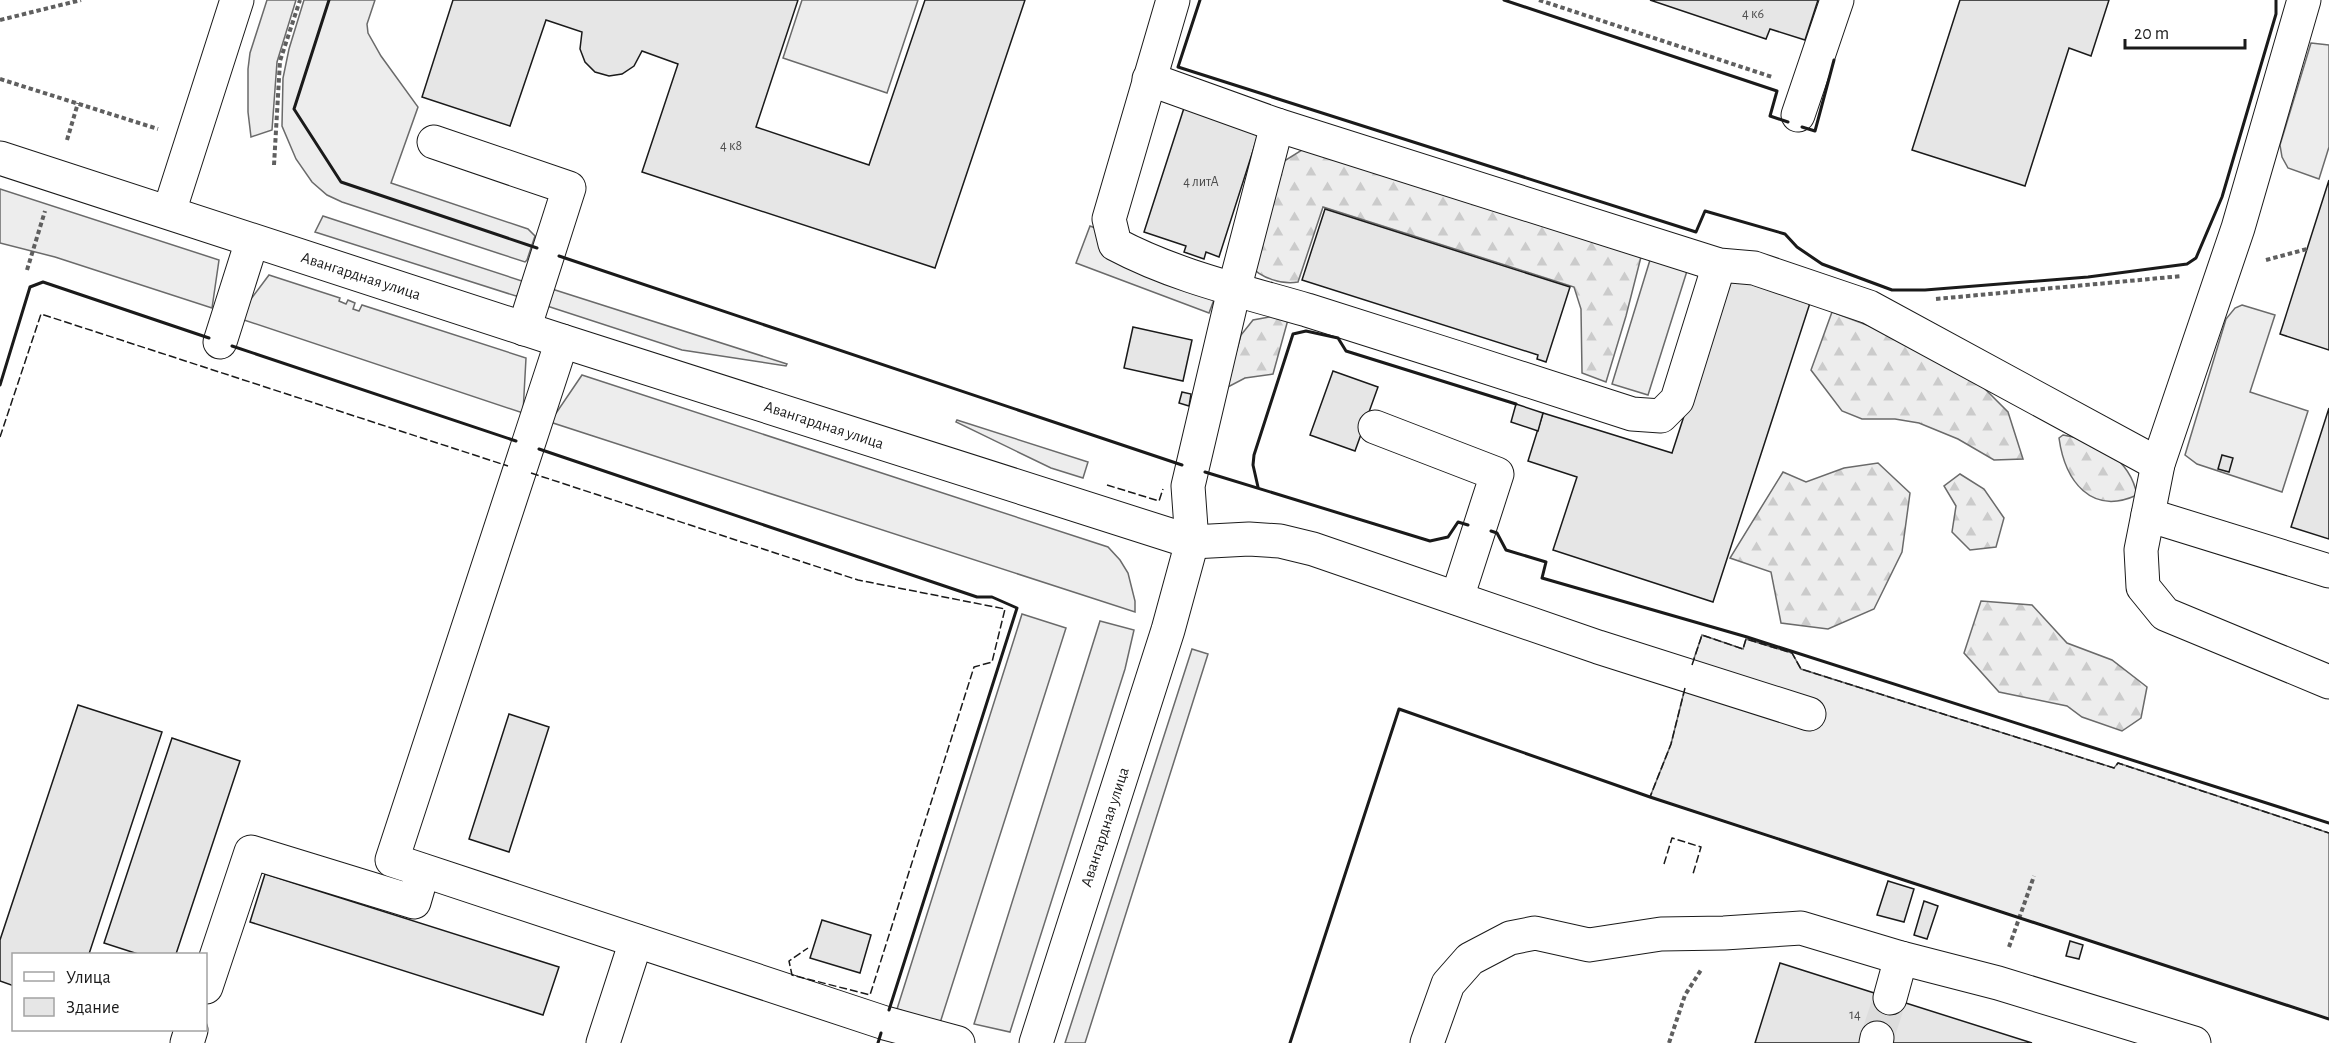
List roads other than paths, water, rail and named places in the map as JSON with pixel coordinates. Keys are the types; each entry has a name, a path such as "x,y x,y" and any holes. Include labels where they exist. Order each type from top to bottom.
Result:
{"street":[{"path":"169,212 237,0"},
{"path":"1173,0 1109,219 1115,244 1139,256 1234,290 1305,310 1632,414 1661,416 1677,400 1719,265"},
{"path":"1802,102 1838,0"},
{"path":"2304,0 2224,272 2158,464 2163,520 2141,550 2144,587 2165,614 2329,682"},
{"path":"1149,79 1277,125 1719,265 1754,268 1869,306 2158,464"},
{"path":"1277,125 1234,290 1188,486 1192,542 1249,539 1280,541 1313,549 1598,647 1809,714"},
{"path":"434,142 569,188 524,329"},
{"name":"Авангардная улица","path":"0,158 524,329 1192,542 1168,630 1036,1043"},
{"path":"220,342 252,241"},
{"path":"562,341 392,860 885,1023 958,1043"},
{"path":"1375,427 1497,474 1457,598"},
{"path":"2163,520 2329,571"},
{"path":"207,984 251,852 414,903 423,871"},
{"path":"1427,1043 1448,984 1470,958 1509,938 1535,933 1589,945 1661,934 1801,928 1901,958 1998,982 2194,1043"},
{"path":"603,1043 636,941"},
{"path":"1890,998 1901,958"}],"tunnel":[{"path":"1877,1038 1890,998"}]}
